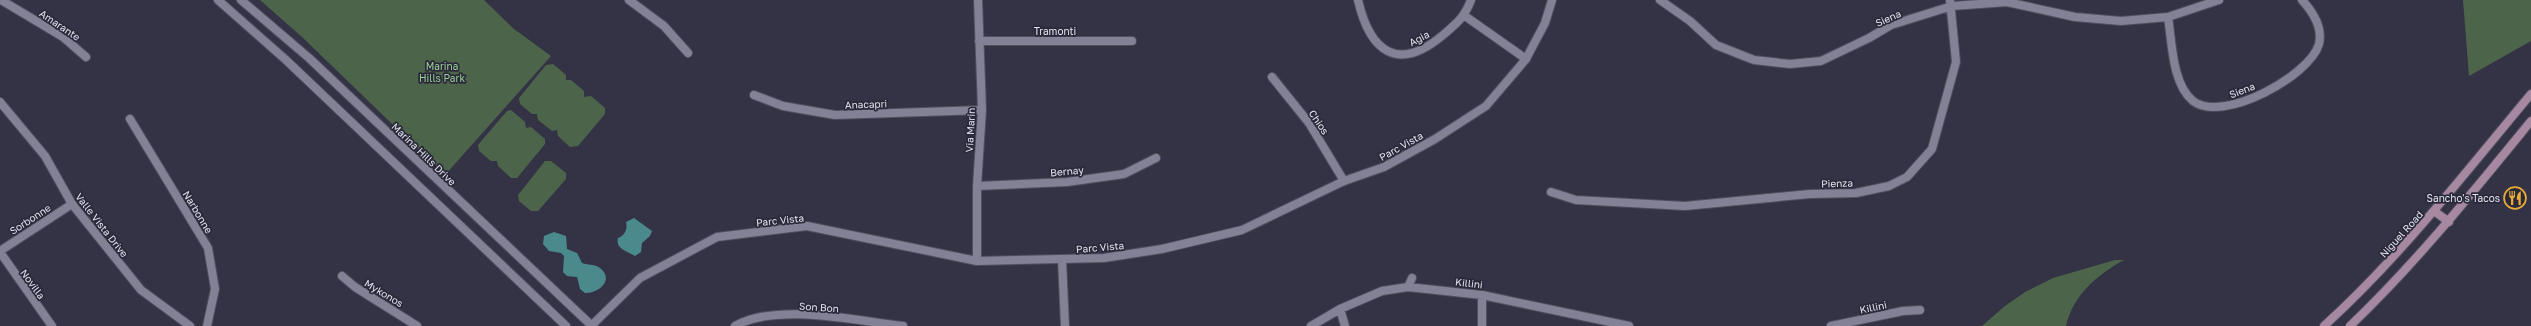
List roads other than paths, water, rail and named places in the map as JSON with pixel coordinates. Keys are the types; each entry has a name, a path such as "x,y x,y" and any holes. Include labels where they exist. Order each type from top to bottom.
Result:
{"main road":[{"name":"Niguel Road","path":"2324,326 2366,288 2434,211 2531,94"},
{"path":"2350,326 2380,297 2449,222 2531,121"},
{"path":"2434,211 2449,222"}],"street":[{"name":"Amarante","path":"1,0 63,37 86,57"},
{"path":"218,0 291,65 566,326"},
{"name":"Marina Hills Drive","path":"240,0 309,58 592,326"},
{"path":"629,0 664,26 688,53"},
{"name":"Via Marin","path":"976,261 977,186 982,110 978,0"},
{"name":"Agia","path":"1358,0 1360,10 1379,47 1386,52 1404,55 1417,53 1430,46 1465,16 1471,0"},
{"name":"Parc Vista","path":"592,326 640,278 717,237 807,226 976,261 1062,260 1104,258 1162,249 1242,230 1344,181 1384,167 1435,139 1486,106 1526,59 1544,24 1552,0"},
{"name":"Siena","path":"1660,0 1690,20 1716,45 1754,60 1790,64 1821,61 1869,38 1891,25 1951,3 2007,2 2075,17 2121,21 2168,17 2219,0"},
{"name":"Siena","path":"2168,17 2178,77 2185,92 2193,101 2204,106 2223,107 2246,101 2282,82 2308,63 2319,44 2319,27 2313,12 2302,0"},
{"name":"Pienza","path":"1551,192 1576,200 1685,206 1810,194 1856,193 1889,186 1907,177 1932,149 1948,97 1956,62 1951,3"},
{"path":"1465,16 1526,59"},
{"name":"Tramonti","path":"979,41 1132,41"},
{"name":"Chios","path":"1272,77 1309,123 1344,181"},
{"name":"Anacapri","path":"754,95 783,106 835,115 982,110"},
{"name":"Valle Vista Drive","path":"0,102 44,156 72,204 141,290 190,326"},
{"name":"Narbonne","path":"130,119 208,248 215,289 207,326"},
{"name":"Bernay","path":"977,186 1067,182 1124,174 1156,158"},
{"name":"Sorbonne","path":"0,252 72,204"},
{"name":"Novilla","path":"0,252 52,326"},
{"path":"1062,260 1065,326"},
{"name":"Mykonos","path":"342,276 361,291 417,326"},
{"path":"1408,287 1412,278"},
{"name":"Killini","path":"1311,326 1340,309 1382,291 1408,287 1482,295 1596,322 1629,326"},
{"path":"1482,295 1482,326"},
{"path":"1340,309 1345,326"},
{"name":"Killini","path":"1831,326 1903,311 1920,310"},
{"name":"Son Bon","path":"735,326 757,316 770,314 825,316 904,326"}],"place":[{"name":"Sancho's Tacos","path":"2515,198"}],"park label":[{"name":"Marina Hills Park","path":"442,72"}]}
